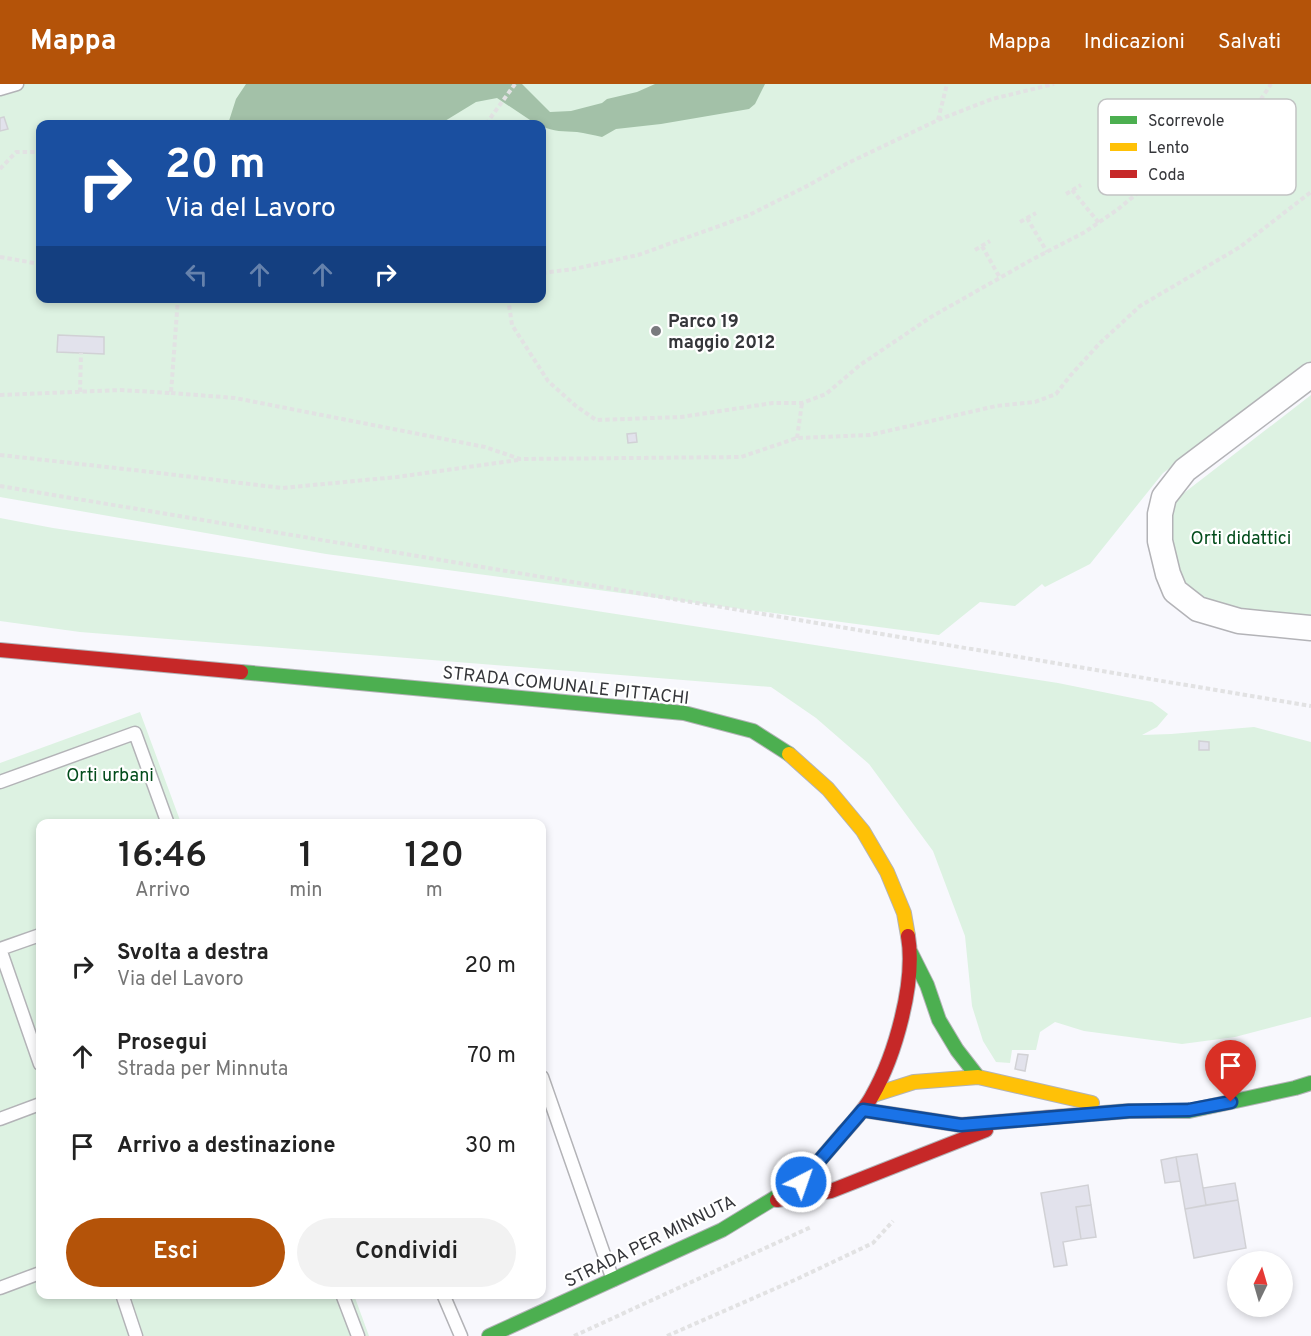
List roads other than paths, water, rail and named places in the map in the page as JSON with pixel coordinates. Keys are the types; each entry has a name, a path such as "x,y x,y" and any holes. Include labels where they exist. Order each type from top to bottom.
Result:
{"street":[{"path":"1311,375 1185,470 1164,497 1160,514 1160,541 1168,574 1175,591 1198,609 1239,621 1311,628"},
{"name":"STRADA COMUNALE PITTACHI","path":"0,650 684,713 753,731 789,754 828,789 863,831 887,872 904,913 911,952 909,983 900,1026 887,1064 873,1095 863,1110"},
{"path":"911,952 927,986 939,1020 957,1050 978,1077"},
{"path":"873,1095 914,1082 978,1077 1129,1111"},
{"path":"863,1110 961,1125 1129,1111 1189,1110 1311,1083"},
{"name":"STRADA PER MINNUTA","path":"489,1336 722,1230 770,1201 801,1182 863,1110"},
{"path":"770,1201 831,1191 1013,1120"}],"lane":[{"path":"0,89 17,84"},
{"path":"0,782 135,734 166,819"},
{"path":"36,936 0,949 36,1052"},
{"path":"546,1088 613,1280"},
{"path":"0,1119 36,1106"},
{"path":"0,1287 36,1274"},
{"path":"124,1299 136,1336"},
{"path":"344,1299 358,1336"},
{"path":"445,1299 461,1336"}],"place":[{"name":"Parco 19 maggio 2012","path":"656,331"}],"park label":[{"name":"Orti didattici","path":"1241,538"},
{"name":"Orti urbani","path":"110,775"}]}
